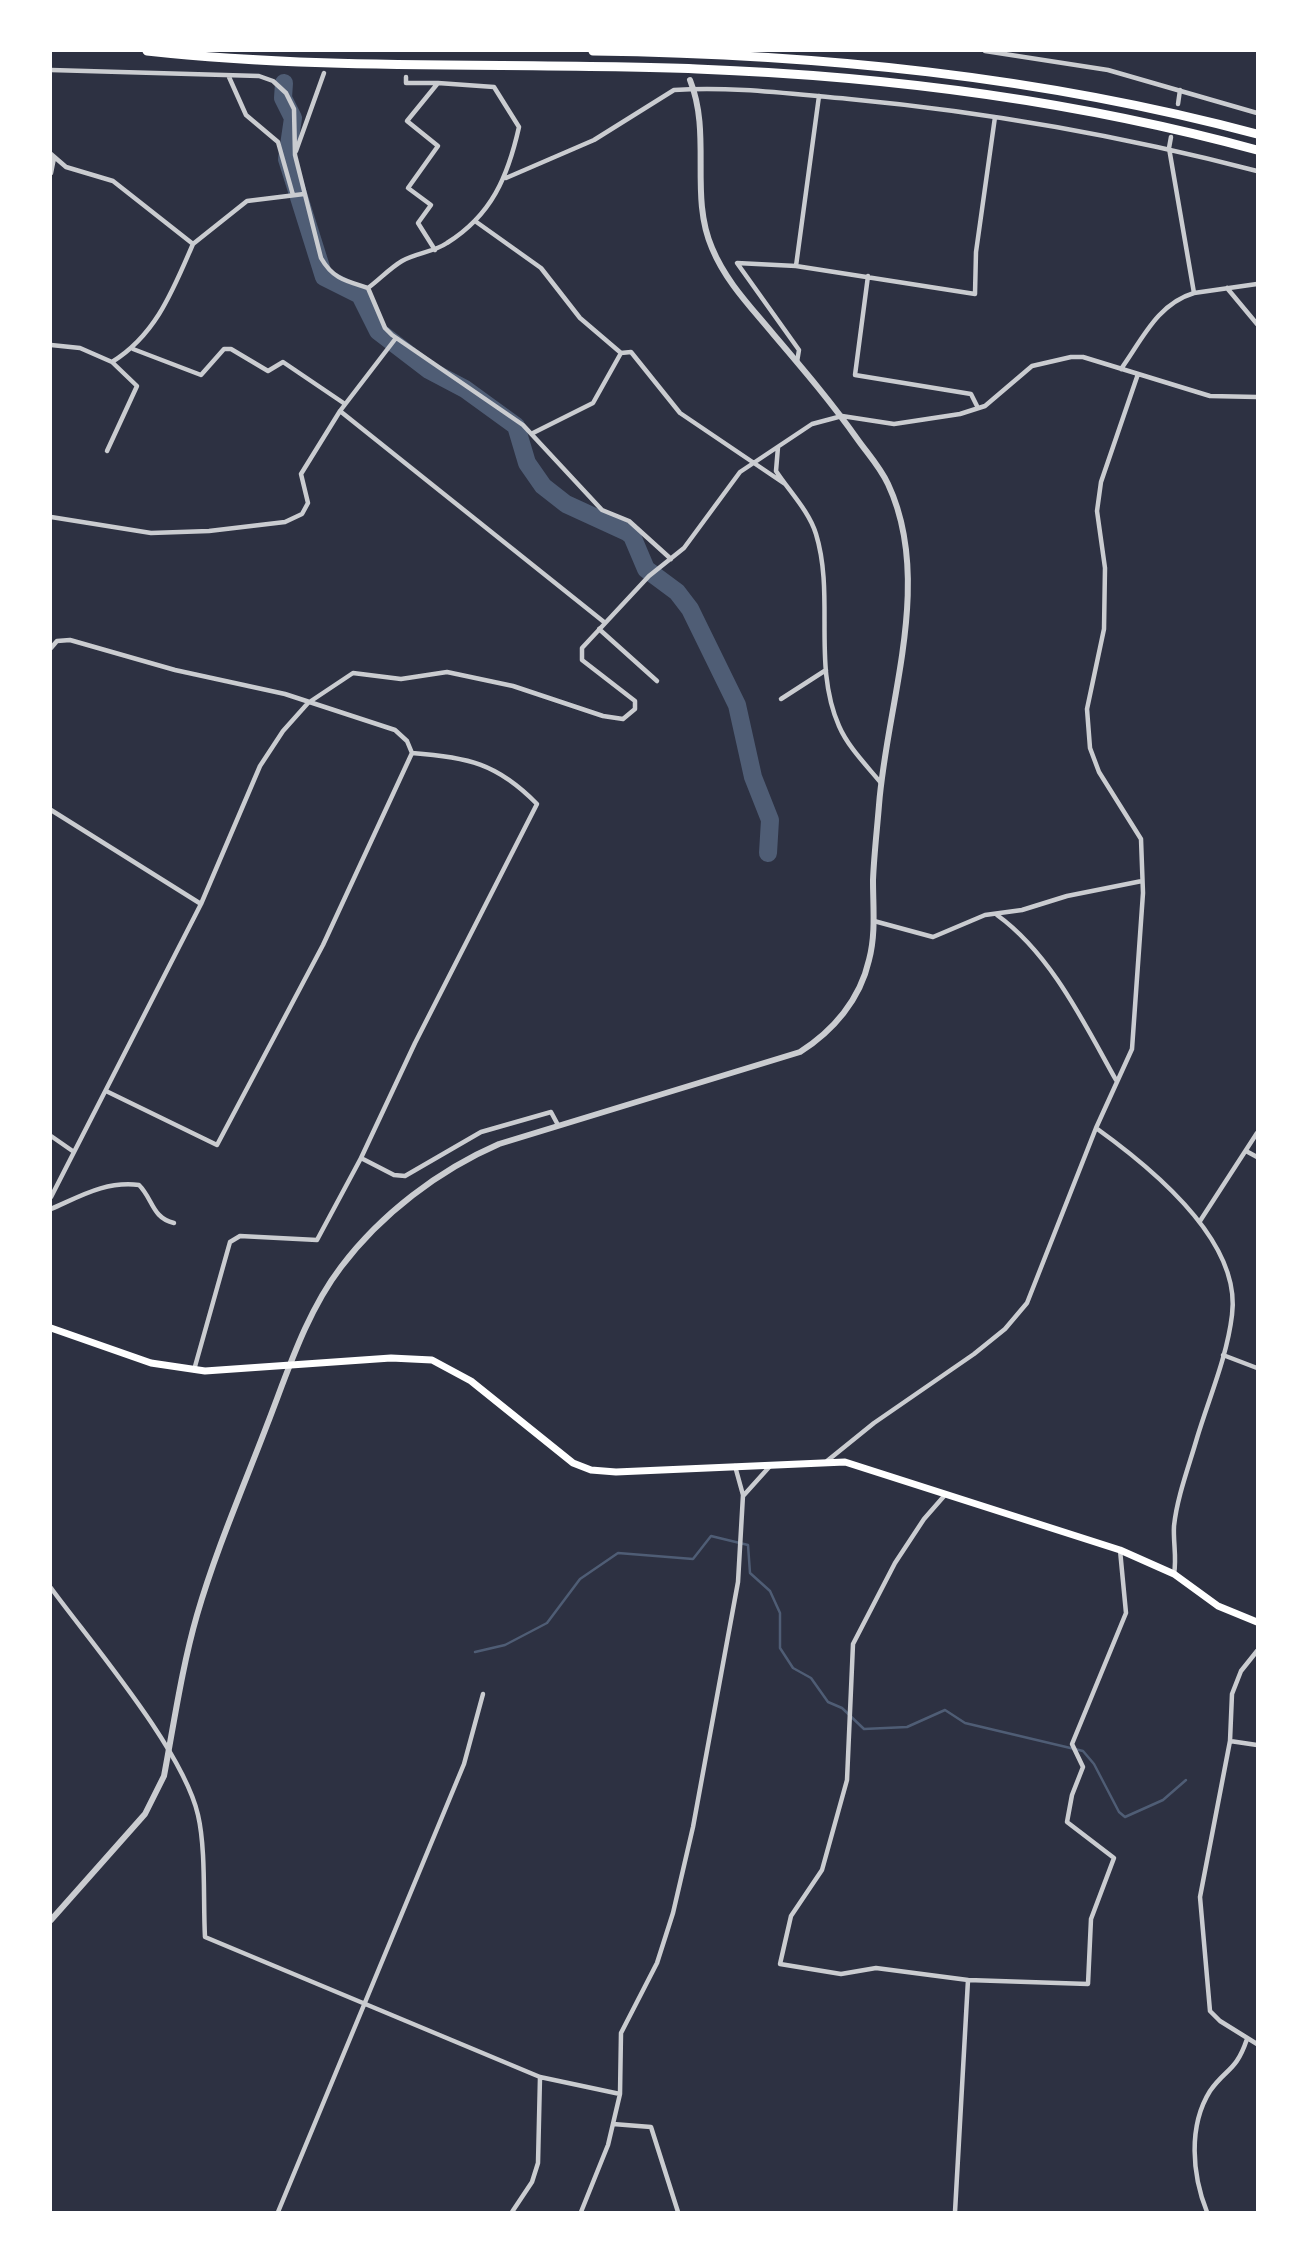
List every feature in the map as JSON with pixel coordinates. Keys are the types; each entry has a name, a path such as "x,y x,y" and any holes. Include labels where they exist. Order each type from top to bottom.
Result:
{"highway":[{"path":"147,51 303,61 699,69 921,84 1101,113 1257,150"},
{"path":"593,51 830,60 976,76 1104,98 1257,134"}],"main road":[{"path":"51,1328 151,1363 194,1370 391,1358 432,1360 471,1381 573,1463 591,1470 827,1461 867,1468 1120,1550 1174,1574 1218,1606 1257,1622"}],"street":[{"path":"985,51 1108,71 1257,113"},
{"path":"171,76 172,68"},
{"path":"51,70 171,76 259,76 273,81 286,93 297,120 295,155 321,258 330,273 336,278 368,288 385,328 396,338 452,378 482,395 533,433 602,510 629,521 671,559"},
{"path":"295,155 324,73"},
{"path":"229,77 246,115 278,142 293,195"},
{"path":"368,288 403,260 435,250 475,221 506,178 519,127 500,92 494,87 406,83 406,77"},
{"path":"51,1920 145,1814 164,1776 197,1616 291,1363 330,1283 358,1247 429,1182 468,1157 558,1125 800,1052 836,1023 851,1002 870,960 881,783 906,616 909,574 900,510 885,477 842,416 730,283 711,246 703,214 702,118 691,80"},
{"path":"435,250 418,223 431,205 408,188 438,146 407,121 438,83"},
{"path":"506,178 594,140 674,90 753,89 995,117 1169,148 1257,171"},
{"path":"1178,104 1180,90"},
{"path":"796,266 819,96"},
{"path":"797,362 799,351 737,263 796,266 975,294 976,252 995,117"},
{"path":"1171,137 1169,148 1194,293"},
{"path":"51,173 52,156"},
{"path":"52,156 66,167 113,181 193,244"},
{"path":"286,173 297,163"},
{"path":"112,362 133,349 149,331 172,294 193,244 247,201 304,194"},
{"path":"475,221 541,268 580,318 621,353 631,352 680,413 785,484"},
{"path":"868,276 855,375 971,394 978,408"},
{"path":"1121,369 1159,313 1180,297 1257,284"},
{"path":"1227,288 1257,324"},
{"path":"51,517 151,533 209,531 285,522 302,514 308,503 301,474 340,411 396,338"},
{"path":"51,345 80,348 112,362 137,386 107,452"},
{"path":"133,349 201,374 224,349 231,349 268,371 283,362 345,404"},
{"path":"533,433 593,403 621,353"},
{"path":"51,1197 201,904 260,766 283,731 308,704 336,681 353,673 401,679 447,672 513,686 603,716 624,719 635,709 635,701 582,660 582,648 649,576 684,548 740,472 812,424 842,416 894,424 960,414 978,408 1032,366 1047,361 1083,357 1210,396 1257,397"},
{"path":"827,1461 874,1423 974,1354 1005,1329 1027,1303 1096,1128 1132,1049 1142,881 1141,839 1099,772 1090,748 1087,709 1104,629 1105,568 1097,511 1101,482 1138,374"},
{"path":"340,411 604,622"},
{"path":"778,447 776,471 808,518 824,564 826,670 839,728 881,783"},
{"path":"599,629 657,681"},
{"path":"51,648 57,641 70,640 175,670 285,694 308,704 396,730 407,741 412,753 323,945 217,1144 106,1091"},
{"path":"781,699 826,670"},
{"path":"194,1370 230,1242 240,1236 317,1240 361,1158 415,1043 537,804 521,787 483,764 460,756 412,753"},
{"path":"51,810 201,904"},
{"path":"874,921 933,937 972,919 1142,881"},
{"path":"997,915 1031,946 1060,986 1116,1080"},
{"path":"361,1158 394,1175 405,1177 470,1137 507,1123 551,1112 558,1125"},
{"path":"1096,1128 1162,1179 1200,1221 1217,1253 1232,1295 1233,1314 1223,1355 1174,1527 1174,1574"},
{"path":"1200,1221 1257,1133"},
{"path":"51,1136 74,1152"},
{"path":"1246,1150 1257,1157"},
{"path":"51,1209 100,1187 139,1185 153,1210 164,1221 174,1223"},
{"path":"1223,1355 1257,1368"},
{"path":"743,1495 771,1465"},
{"path":"581,2212 608,2145 620,2094 621,2034 657,1963 673,1913 693,1827 738,1582 743,1495 735,1466"},
{"path":"946,1494 924,1519 895,1563 853,1644 847,1780 822,1870 791,1916 780,1964 841,1974 876,1968 968,1980 1088,1984 1091,1919 1114,1858 1067,1822 1072,1795 1083,1767 1072,1744 1126,1613 1120,1550"},
{"path":"51,1588 169,1751 199,1816 205,1937 367,2002 540,2077 620,2094"},
{"path":"1257,1651 1241,1671 1232,1694 1230,1741 1200,1897 1210,2011 1247,2039 1257,2043"},
{"path":"278,2212 464,1764 483,1694"},
{"path":"1230,1741 1257,1745"},
{"path":"955,2212 968,1980"},
{"path":"1207,2212 1198,2191 1195,2126 1211,2090 1240,2062 1247,2039"},
{"path":"512,2212 531,2182 538,2163 540,2077"},
{"path":"613,2124 651,2127 678,2212"}],"waterway":[{"path":"284,83 283,98 293,118 287,159 324,277 360,295 378,331 429,370 465,389 516,426 527,463 543,486 566,504 627,532 632,536 646,569 677,592 690,609 737,705 753,777 770,820 768,853"},
{"path":"475,1652 505,1645 547,1623 580,1579 618,1553 693,1559 711,1536 748,1545 750,1573 770,1591 780,1613 780,1648 793,1668 811,1678 828,1702 842,1708 864,1729 907,1727 945,1710 965,1723 1083,1751 1094,1764 1119,1812 1125,1817 1163,1800 1186,1780"}]}
